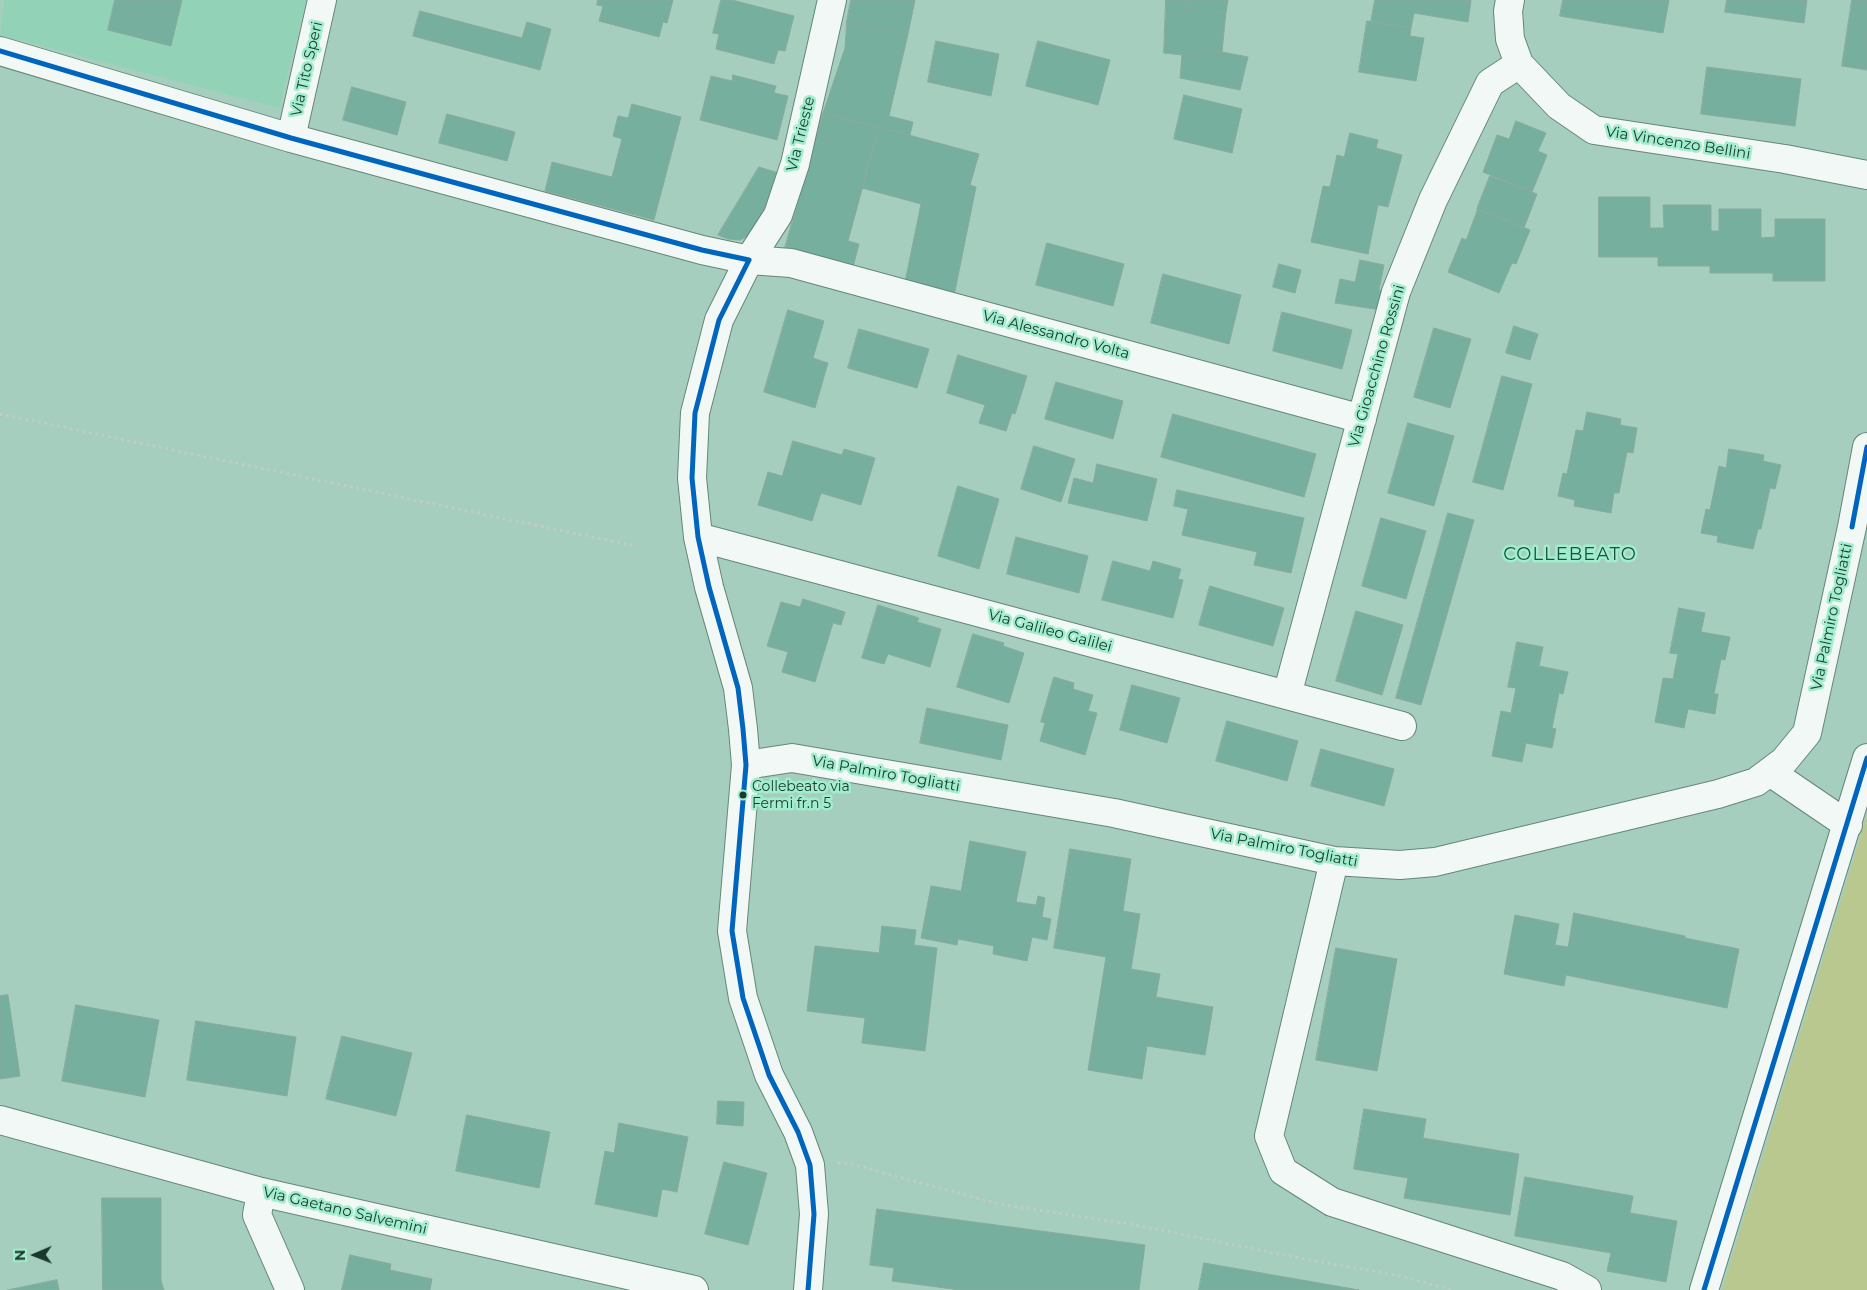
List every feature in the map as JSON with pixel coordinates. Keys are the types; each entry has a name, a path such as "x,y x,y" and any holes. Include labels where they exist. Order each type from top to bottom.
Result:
{"street":[{"name":"Via Tito Speri","path":"291,138 322,0"},
{"name":"Via Trieste","path":"808,1290 814,1214 810,1165 798,1132 766,1066 743,998 732,931 746,765 743,729 738,688 709,587 698,537 692,478 695,413 719,320 748,260 778,215 795,164 832,0"},
{"name":"Via Vincenzo Bellini","path":"1510,0 1508,11 1510,39 1519,64 1559,106 1594,130 1785,159 1867,175"},
{"name":"Via Alessandro Volta","path":"0,51 291,138 692,248 748,260 791,263 1362,419"},
{"name":"Via Gioacchino Rossini","path":"1287,695 1396,292 1433,200 1490,83 1519,64"},
{"name":"Via Palmiro Togliatti","path":"746,765 792,758 1114,813 1334,861 1400,866 1435,862 1718,794 1756,782 1784,761 1806,733 1859,532 1867,447"},
{"name":"Via Galileo Galilei","path":"698,537 1402,726"},
{"name":"Via Palmiro Togliatti","path":"743,729 792,758"},
{"path":"1704,1290 1867,758"},
{"path":"1770,772 1848,825"},
{"path":"1334,861 1269,1136 1283,1172 1332,1202 1562,1276 1587,1290"},
{"name":"Via Gaetano Salvemini","path":"0,1120 261,1192 694,1290"},
{"path":"261,1192 257,1215 290,1290"}],"path":[{"path":"0,414 636,546"},
{"path":"810,1165 847,1163 999,1204 1136,1225 1405,1277 1452,1290"}],"shaded area":[{"path":"4,0 306,0 279,108 0,35"},
{"path":"1867,815 1867,1290 1722,1290"}],"building":[{"path":"115,0 182,0 171,46 108,30"},
{"path":"598,0 673,0 667,23 663,22 659,37 599,21 603,6 597,5"},
{"path":"721,0 732,0 794,16 785,51 778,50 774,64 716,49 719,34 713,33"},
{"path":"851,0 915,0 908,34 847,21"},
{"path":"1166,0 1187,0 1187,11 1226,12 1222,52 1182,55 1164,53"},
{"path":"1187,0 1228,0 1226,12 1187,11"},
{"path":"1375,0 1471,0 1468,22 1414,13 1411,28 1371,22"},
{"path":"1563,0 1669,0 1663,33 1560,16"},
{"path":"1727,0 1807,0 1804,23 1725,12"},
{"path":"1852,0 1867,0 1867,70 1842,66"},
{"path":"420,11 522,38 527,22 551,29 540,70 413,36"},
{"path":"847,21 908,34 889,116 913,122 910,135 823,113 845,48"},
{"path":"1367,21 1411,28 1410,36 1424,38 1416,81 1359,72"},
{"path":"936,41 999,54 991,96 928,82"},
{"path":"1038,41 1110,60 1098,105 1026,86"},
{"path":"1222,52 1248,57 1240,90 1180,78 1182,55"},
{"path":"1707,67 1801,79 1795,126 1701,114"},
{"path":"733,75 776,86 774,93 788,96 777,140 700,120 711,76 732,81"},
{"path":"352,87 406,102 397,135 343,120"},
{"path":"1184,95 1242,109 1232,153 1174,139"},
{"path":"632,104 681,117 654,220 545,191 552,162 612,177 622,139 613,136 618,116 628,118"},
{"path":"823,113 879,127 848,241 859,244 853,267 785,248"},
{"path":"447,114 515,132 507,161 439,143"},
{"path":"1516,121 1546,133 1538,151 1547,155 1532,192 1483,172 1497,135 1509,139"},
{"path":"879,127 979,154 970,185 976,187 954,296 905,282 921,204 862,188"},
{"path":"1350,133 1378,140 1376,148 1402,155 1388,207 1378,205 1368,254 1311,242 1323,186 1330,187 1337,155 1344,157"},
{"path":"759,167 785,175 754,233 740,240 728,239 718,235"},
{"path":"1490,176 1537,194 1524,228 1477,209"},
{"path":"1599,197 1650,197 1650,228 1664,228 1663,205 1711,205 1711,231 1719,231 1719,209 1761,209 1761,238 1775,237 1775,219 1825,219 1825,281 1773,281 1773,273 1710,273 1710,266 1658,266 1658,257 1599,257"},
{"path":"1478,209 1530,230 1516,264 1512,263 1499,293 1448,272 1462,238 1466,240"},
{"path":"1047,243 1124,264 1113,306 1036,285"},
{"path":"1360,260 1384,265 1379,290 1384,291 1381,310 1335,303 1340,279 1355,282"},
{"path":"1279,264 1301,270 1295,293 1273,287"},
{"path":"1163,274 1241,295 1229,344 1151,323"},
{"path":"788,310 824,321 813,358 828,363 815,408 764,392"},
{"path":"1282,312 1352,330 1342,369 1273,351"},
{"path":"1514,326 1538,334 1530,360 1506,353"},
{"path":"1434,328 1471,339 1450,408 1414,397"},
{"path":"859,329 929,349 917,388 848,368"},
{"path":"958,355 1027,376 1015,414 1012,413 1006,431 979,423 985,405 947,393"},
{"path":"1502,376 1532,384 1503,490 1473,482"},
{"path":"1056,382 1123,401 1113,439 1045,419"},
{"path":"1587,412 1621,419 1620,425 1637,428 1633,453 1627,452 1619,493 1614,493 1611,513 1574,506 1575,500 1558,496 1563,473 1567,474 1576,430 1583,431"},
{"path":"1173,414 1316,454 1304,497 1161,457"},
{"path":"1408,423 1454,436 1434,506 1388,493"},
{"path":"793,441 842,455 844,449 875,458 861,505 821,493 812,521 758,505 768,472 782,476"},
{"path":"1034,446 1075,459 1061,502 1021,489"},
{"path":"1729,449 1764,455 1763,461 1781,465 1775,489 1770,488 1761,529 1758,529 1753,549 1717,542 1718,536 1701,533 1706,509 1710,510 1719,466 1726,468"},
{"path":"1097,464 1157,479 1147,521 1068,503 1074,478 1093,483"},
{"path":"958,486 999,499 979,569 938,556"},
{"path":"1177,490 1304,518 1291,573 1254,565 1257,552 1182,535 1188,509 1174,506"},
{"path":"1448,513 1474,520 1421,705 1396,698"},
{"path":"1381,518 1426,531 1406,599 1362,586"},
{"path":"1016,537 1088,556 1079,593 1007,574"},
{"path":"1113,561 1150,571 1153,561 1181,569 1178,579 1183,580 1173,618 1102,600"},
{"path":"1210,586 1284,608 1273,646 1199,625"},
{"path":"803,599 845,612 841,625 833,623 815,682 782,672 788,652 767,646 781,602 800,607"},
{"path":"878,605 919,618 917,622 941,629 930,667 888,654 884,664 862,658"},
{"path":"1679,608 1705,613 1701,632 1730,637 1725,660 1721,659 1714,694 1718,694 1715,714 1688,709 1684,728 1655,722 1663,678 1673,679 1678,654 1670,653"},
{"path":"1356,611 1403,625 1382,695 1336,681"},
{"path":"973,634 1004,643 1003,646 1024,653 1009,703 957,687"},
{"path":"1517,642 1543,647 1539,666 1568,672 1563,694 1559,693 1552,728 1556,729 1552,748 1526,743 1522,762 1492,756 1501,711 1511,713 1516,688 1508,687"},
{"path":"1054,677 1074,683 1073,689 1093,695 1088,711 1097,713 1085,755 1040,741 1045,723 1041,722"},
{"path":"1132,685 1180,698 1167,743 1120,730"},
{"path":"927,708 1008,725 1001,760 920,743"},
{"path":"1227,721 1298,741 1287,781 1216,761"},
{"path":"1321,749 1394,769 1384,806 1311,786"},
{"path":"970,841 1026,852 1016,902 1036,905 1038,896 1045,898 1042,917 1051,919 1047,940 1032,937 1027,961 993,954 994,946 958,939 957,945 921,938 931,886 961,891"},
{"path":"1070,849 1131,859 1123,911 1140,914 1131,969 1160,974 1156,997 1213,1007 1205,1055 1147,1046 1142,1079 1088,1070 1106,957 1054,948"},
{"path":"1574,913 1739,949 1727,1008 1566,975 1564,986 1504,974 1515,915 1559,924 1555,945 1568,947"},
{"path":"882,926 916,930 914,945 937,948 925,1051 862,1043 865,1018 807,1011 815,946 879,953"},
{"path":"1336,948 1397,959 1377,1071 1316,1060"},
{"path":"8,995 20,1076 0,1079 0,996"},
{"path":"76,1005 159,1020 145,1097 62,1081"},
{"path":"196,1021 296,1037 287,1096 187,1080"},
{"path":"342,1036 412,1053 396,1116 326,1099"},
{"path":"718,1101 744,1102 743,1126 717,1124"},
{"path":"1364,1109 1426,1119 1423,1138 1519,1154 1510,1215 1404,1198 1408,1178 1354,1169"},
{"path":"467,1115 550,1132 539,1188 456,1171"},
{"path":"619,1123 688,1137 677,1192 662,1189 657,1217 595,1204 605,1151 614,1153"},
{"path":"724,1162 767,1173 748,1245 705,1234"},
{"path":"1525,1177 1633,1196 1630,1213 1677,1221 1666,1282 1607,1271 1611,1253 1515,1236"},
{"path":"102,1198 161,1198 161,1281 164,1290 103,1290"},
{"path":"877,1209 1145,1245 1139,1290 960,1290 892,1281 894,1268 870,1265"},
{"path":"350,1255 391,1264 390,1270 432,1279 430,1290 342,1290"},
{"path":"1204,1263 1359,1290 1199,1290"},
{"path":"57,1280 59,1290 8,1290"}],"transit line":[{"path":"0,51 291,138 702,250 749,260"},
{"path":"749,260 719,320 695,413 692,478 698,537 709,587 738,688 743,729 746,765 732,931 743,998 769,1075 798,1132 810,1165 814,1214 808,1290"},
{"path":"1852,527 1867,447"},
{"path":"1704,1290 1867,758"}],"place":[{"name":"Collebeato via Fermi fr.n 5","path":"743,795"}],"district":[{"name":"COLLEBEATO","path":"1570,555"}]}
